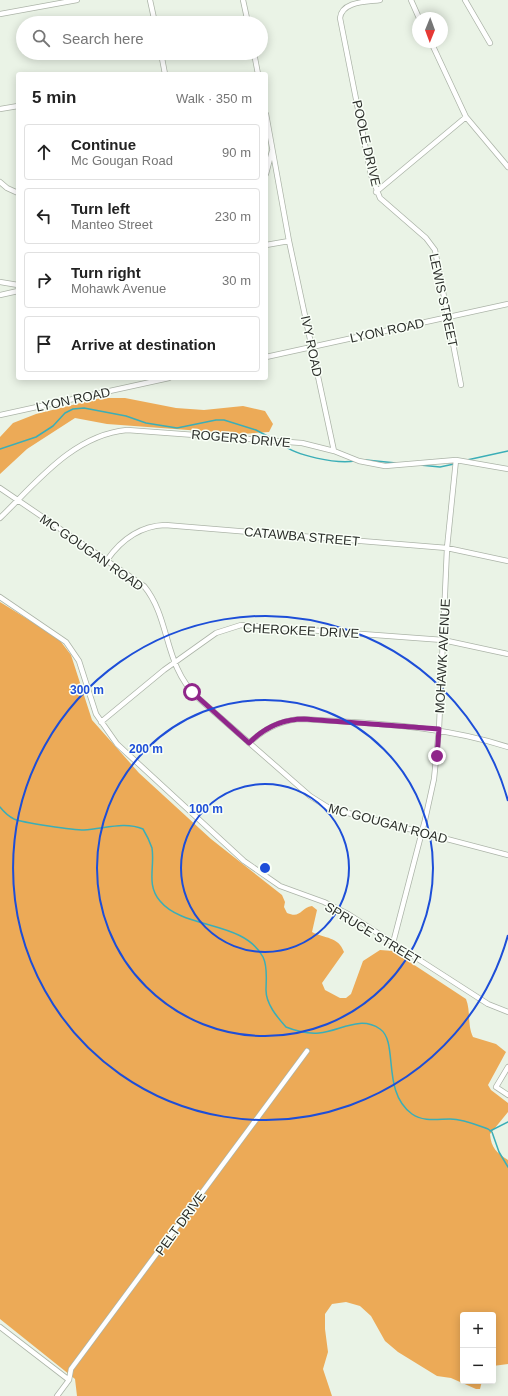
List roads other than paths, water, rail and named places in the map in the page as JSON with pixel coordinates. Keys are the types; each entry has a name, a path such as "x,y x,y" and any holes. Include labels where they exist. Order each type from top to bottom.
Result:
{"street":[{"path":"0,14 77,0"},
{"path":"150,0 153,16"},
{"path":"243,0 246,16"},
{"name":"POOLE DRIVE","path":"380,0 348,6 342,11 340,18 371,175 376,192 466,117"},
{"path":"411,0 416,12"},
{"path":"465,0 490,43"},
{"path":"434,48 466,117 508,167"},
{"path":"162,60 165,72"},
{"path":"255,60 258,72"},
{"path":"0,109 16,106"},
{"name":"IVY ROAD","path":"268,124 289,241 313,347 334,451"},
{"path":"268,167 273,148"},
{"path":"0,182 7,188 16,192"},
{"name":"LEWIS STREET","path":"376,192 385,204 431,244 437,258 461,385"},
{"path":"268,245 289,241"},
{"path":"0,282 16,285"},
{"path":"0,295 16,291"},
{"name":"LYON ROAD","path":"268,357 508,304"},
{"name":"LYON ROAD","path":"0,415 160,380"},
{"name":"ROGERS DRIVE","path":"0,518 52,467 77,448 101,436 119,431 169,432 302,443 334,451 359,461 385,466 456,460 508,469"},
{"name":"MOHAWK AVENUE","path":"393,943 433,786 439,729 447,548 456,460"},
{"name":"MC GOUGAN ROAD","path":"0,488 138,581 149,592 156,605 174,662 184,683 192,692 310,796 324,806 342,813 508,855"},
{"name":"CATAWBA STREET","path":"106,560 120,543 136,532 150,526 165,525 447,548 508,561"},
{"name":"SPRUCE STREET","path":"0,597 60,638 71,648 79,662 92,703 101,722 116,744 244,861 280,886 335,907 488,1004 508,1012"},
{"name":"CHEROKEE DRIVE","path":"101,722 174,662 216,633 242,626 443,640 508,654"},
{"path":"249,743 264,730 274,725 296,719 439,729 508,747"},
{"name":"PELT DRIVE","path":"58,1396 69,1380 71,1369 307,1051"},
{"path":"508,1067 496,1087 508,1095"},
{"path":"0,1327 69,1380"}],"waterway":[{"path":"0,449 36,437 53,426 65,413 73,409 84,408 126,416 146,423 177,428 216,420 224,420 256,430 273,439"},
{"path":"282,444 297,452 317,458 347,462 355,461"},
{"path":"467,460 508,451"},
{"path":"366,460 396,463"},
{"path":"420,465 440,467 454,464"},
{"path":"0,807 6,814 14,819 49,826 84,830 114,826 129,826 143,829 152,848 153,889 160,901 170,910 183,917 228,931 242,937 254,945 263,957 266,965 266,995 276,1015 286,1027 302,1032 319,1033 350,1025 365,1023 380,1029 386,1035 389,1045 393,1081 403,1105 416,1117 431,1120 460,1120 488,1129 492,1132 499,1152 508,1167"},
{"path":"490,1131 508,1122"}]}
